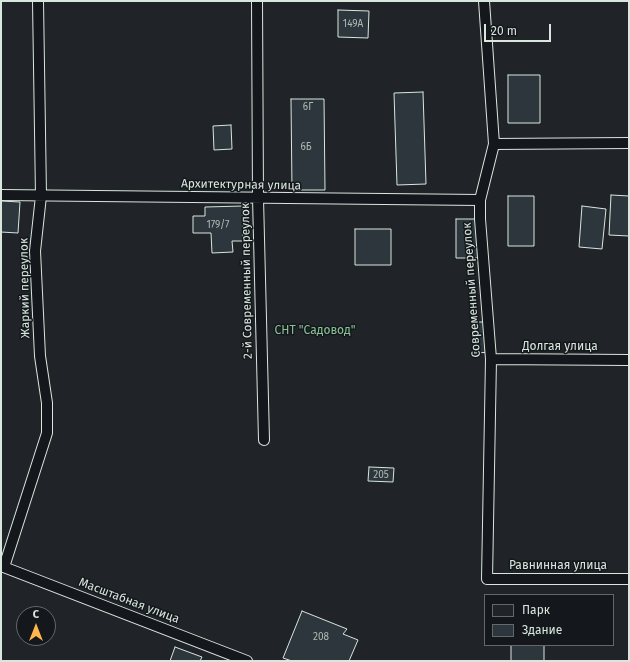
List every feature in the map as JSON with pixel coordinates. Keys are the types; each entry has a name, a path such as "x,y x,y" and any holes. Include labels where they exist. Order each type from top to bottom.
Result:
{"lane":[{"name":"Жаркий переулок","path":"2,566 47,432 47,403 40,356 35,251 41,196 38,1"},
{"name":"2-й Современный переулок","path":"257,1 258,198 264,440"},
{"name":"Современный переулок","path":"484,1 494,144 480,200 480,219 491,360 487,579"},
{"path":"494,144 629,143"},
{"name":"Архитектурная улица","path":"1,195 480,200"},
{"name":"Долгая улица","path":"491,360 629,360"},
{"name":"Масштабная улица","path":"2,566 247,661"},
{"name":"Равнинная улица","path":"487,579 629,579"}],"green space":[{"name":"СНТ \"Садовод\"","path":"1,1 629,1 629,661 1,661"}],"building":[{"path":"338,10 369,11 368,38 338,37"},
{"path":"508,75 540,75 540,123 508,123"},
{"path":"423,92 426,184 397,185 394,93"},
{"path":"291,99 324,99 325,190 292,190"},
{"path":"231,125 232,149 214,150 213,126"},
{"path":"611,195 629,196 629,236 609,235"},
{"path":"508,196 534,196 534,246 508,246"},
{"path":"1,201 20,202 18,233 1,232"},
{"path":"243,206 243,241 232,241 233,252 212,253 211,233 193,233 193,216 205,216 205,207"},
{"path":"582,206 606,209 602,249 579,247"},
{"path":"456,219 480,219 480,258 456,258"},
{"path":"355,229 391,229 391,265 355,265"},
{"path":"472,322 493,322 494,352 474,353"},
{"path":"369,467 394,468 393,482 368,481"},
{"path":"302,611 347,629 343,634 358,640 349,661 292,661 283,658"},
{"path":"511,646 544,646 544,661 511,661"},
{"path":"175,647 202,657 200,661 170,661"}]}
